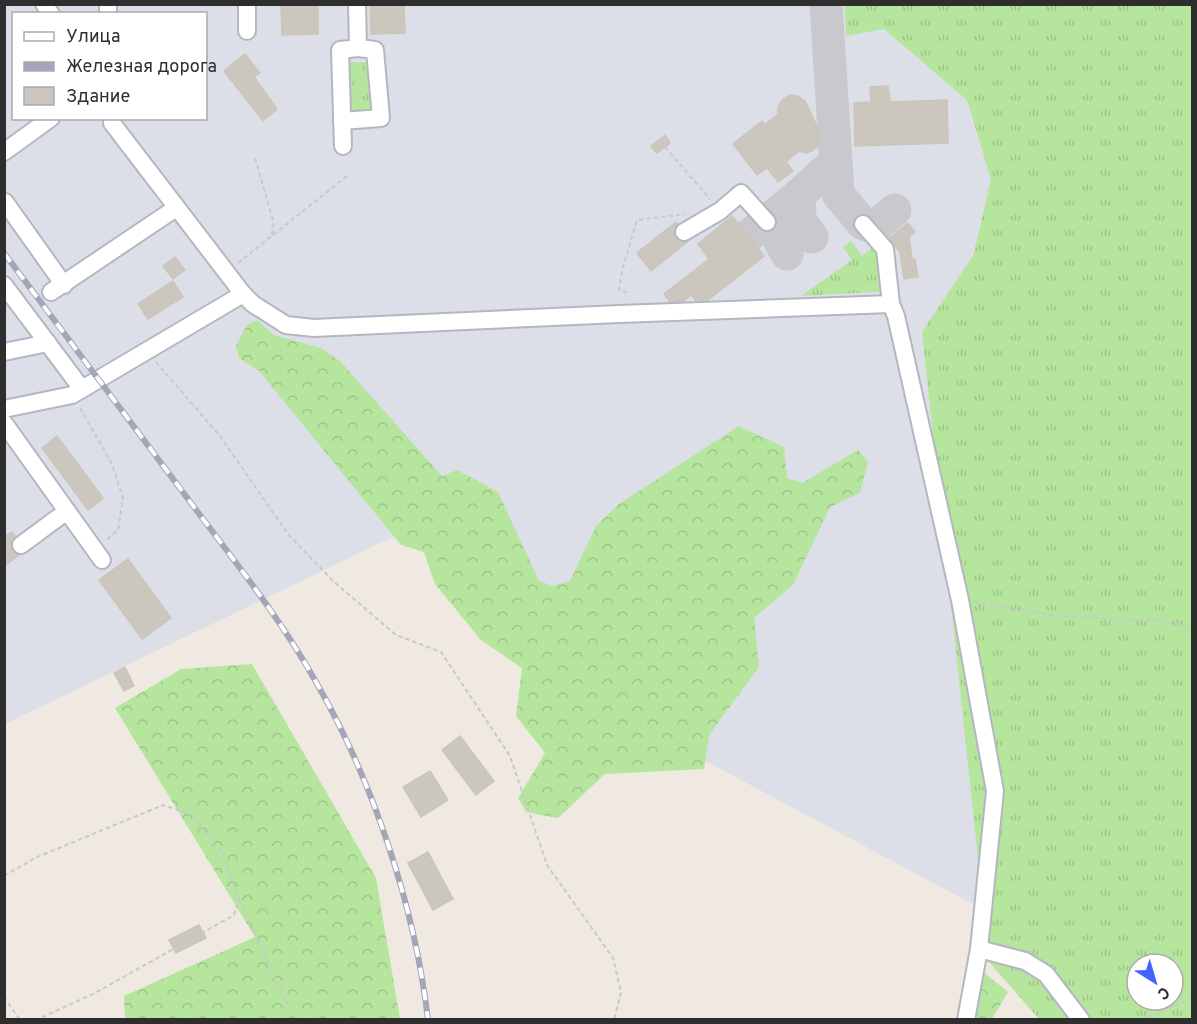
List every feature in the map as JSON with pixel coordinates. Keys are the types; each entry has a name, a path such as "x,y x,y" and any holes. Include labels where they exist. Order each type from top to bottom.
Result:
{"lane":[{"path":"247,4 248,31"},
{"path":"357,4 358,48"},
{"path":"342,121 381,118 375,50 358,48 340,50 342,121 343,146"},
{"path":"4,152 48,120"},
{"path":"112,120 112,123 243,294 253,304 286,325 314,328 891,304"},
{"path":"684,232 720,210 741,193 767,222"},
{"path":"5,202 57,289 177,207"},
{"path":"862,224 885,249 891,304 896,316 960,600 995,791 979,949 966,1020"},
{"path":"4,285 48,343 77,392"},
{"path":"4,409 77,392 243,294"},
{"path":"4,352 48,343"},
{"path":"4,423 98,554"},
{"path":"21,545 67,511"},
{"path":"979,949 1025,961 1046,974 1081,1020"}],"path":[{"path":"665,147 720,210"},
{"path":"255,158 273,219 272,237"},
{"path":"226,273 347,176"},
{"path":"627,292 619,290 622,271 638,220 688,214"},
{"path":"146,351 220,436 288,534 333,581 396,634 441,652 510,756 547,865 613,958 621,992 614,1020"},
{"path":"77,392 112,464 123,498 118,530 98,554"},
{"path":"960,600 1058,616 1165,621 1192,628"},
{"path":"4,876 35,858 163,805 192,815 222,853 239,898 287,1004 289,1020"},
{"path":"36,1020 95,993 234,915 239,898"},
{"path":"4,997 20,1020"},
{"path":"1142,1020 1192,998"}],"shaded area":[{"path":"5,5 1192,5 1192,1019 1185,1012 1185,952 1125,952 1125,986 627,719 438,515 5,724"}],"green space":[{"path":"845,5 1192,5 1192,1019 1039,1019 989,962 922,332 974,254 991,179 967,100 884,29 846,36"},
{"path":"346,62 366,62 371,115 347,116"},
{"path":"851,241 862,256 879,243 892,291 801,296 852,260 843,247"},
{"path":"257,320 274,335 321,348 340,361 442,476 457,470 498,492 539,581 553,586 570,581 596,526 619,504 739,426 784,447 787,478 802,483 858,450 868,462 860,493 830,507 793,585 754,618 759,667 709,735 704,769 605,774 558,818 526,812 518,798 545,753 516,716 522,668 481,640 435,584 424,552 401,545 260,372 239,358 236,346 247,325"},
{"path":"252,664 376,878 400,1019 125,1019 124,996 255,937 115,708 181,669"},
{"path":"982,971 1008,992 992,1019 964,1020"}],"building":[{"path":"281,4 318,4 318,34 282,35"},
{"path":"370,4 404,4 405,33 371,34"},
{"path":"245,54 260,73 254,77 277,109 263,121 224,71"},
{"path":"888,86 890,102 947,100 948,143 855,146 854,103 871,102 870,87"},
{"path":"790,95 798,96 805,101 820,133 820,139 818,146 812,151 806,153 799,151 786,162 793,171 778,182 767,168 757,175 733,144 762,121 765,125 778,114 778,107 782,100"},
{"path":"665,135 670,143 657,153 651,146"},
{"path":"732,216 764,256 708,300 696,301 691,295 684,301 670,302 664,294 709,259 698,244"},
{"path":"676,222 678,224 674,231 675,237 679,241 687,242 651,271 637,253"},
{"path":"908,223 915,232 909,237 912,259 915,259 918,277 904,279 900,252 889,238"},
{"path":"175,257 185,270 173,279 163,266"},
{"path":"173,281 183,297 148,319 138,304"},
{"path":"57,436 103,498 88,510 42,448"},
{"path":"12,532 15,536 11,541 11,547 13,552 19,555 4,566 4,537"},
{"path":"128,559 171,618 142,639 99,580"},
{"path":"125,667 134,686 124,691 114,673"},
{"path":"460,736 494,781 476,795 442,750"},
{"path":"430,771 448,800 421,817 403,787"},
{"path":"428,852 453,899 433,910 408,863"},
{"path":"199,925 206,938 176,953 169,940"}],"taxiway":[{"path":"826,4 838,194 863,224 871,226 878,224 895,210"},
{"path":"748,236 799,195 835,162"},
{"path":"799,195 800,220 812,237"},
{"path":"777,213 778,238 787,254"}],"railway":[{"path":"4,253 260,595 316,682 356,761 388,846 413,933 428,1020"}]}
